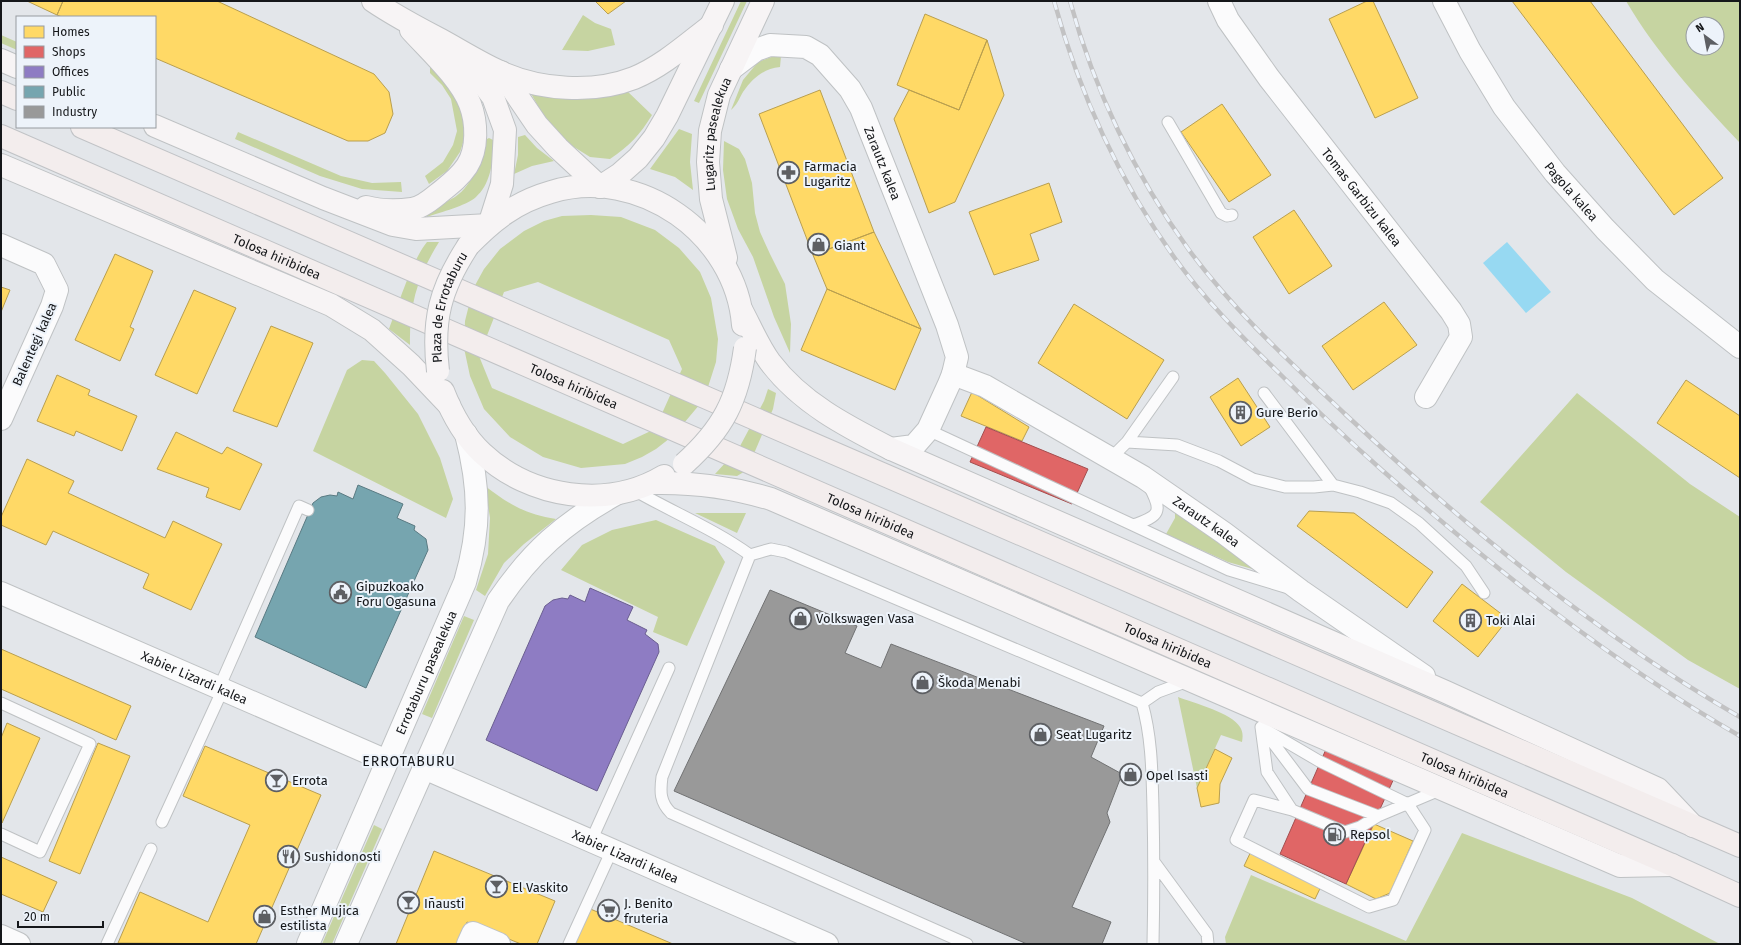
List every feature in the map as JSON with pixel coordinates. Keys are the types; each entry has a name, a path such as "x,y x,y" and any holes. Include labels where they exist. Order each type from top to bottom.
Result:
{"main road":[{"path":"373,1 400,19 501,72 550,86 583,88 608,85 632,78 656,67 712,25"},
{"path":"501,72 537,125 558,148 600,186 620,174 638,158 654,138 667,116 723,1"},
{"name":"Lugaritz pasealekua","path":"729,273 710,199 708,162 710,131 719,94 764,1"},
{"path":"323,198 378,210 414,209 433,198 455,181 468,165 474,145 475,128 470,104 459,83 400,19"},
{"path":"156,126 323,198 393,225 416,229 489,225 502,184 505,130 493,97 457,49"},
{"path":"1,60 16,67"},
{"path":"1,92 16,99"},
{"path":"84,128 1740,846"},
{"name":"Tolosa hiribidea","path":"1,136 1740,896"},
{"name":"Tolosa hiribidea","path":"1,165 331,305 372,330 411,365 449,405"},
{"name":"Plaza de Errotaburu","path":"449,405 438,371 435,344 437,318 443,292 454,268 468,246 489,225 508,210 530,199 552,191 576,187 600,186 623,190 645,197 686,219 703,235 718,253 729,273"},
{"path":"634,489 684,464 715,432 727,413 736,392 742,371 745,348 742,311 737,292 729,273"},
{"path":"742,311 770,362 807,401 855,430 891,449 1446,692 1658,789 1693,826"},
{"path":"449,405 466,434 482,453 500,468 522,480 544,489 568,494 592,496 682,482 712,485 746,491 771,499 1620,866 1672,865"}],"street":[{"name":"Tomas Garbizu kalea","path":"1219,1 1228,20 1269,78 1451,311 1459,324 1461,337 1426,397"},
{"name":"Pagola kalea","path":"1444,1 1470,51 1504,107 1555,173 1605,229 1655,280 1740,347"},
{"name":"Zarautz kalea","path":"731,69 756,50 770,45 806,47 820,55 850,89 861,108 947,326 957,357 954,374 928,430 914,446 891,449"},
{"name":"Balentegi kalea","path":"1,245 44,264 57,290 52,306 3,411"},
{"name":"Zarautz kalea","path":"954,374 985,386 1143,477 1224,533 1301,591 1446,692"},
{"name":"Errotaburu pasealekua","path":"308,944 465,582 472,558 476,533 476,484 466,434"},
{"path":"346,944 498,601 530,558 555,534 587,510 634,489"},
{"name":"Xabier Lizardi kalea","path":"1,593 387,761"},
{"name":"Xabier Lizardi kalea","path":"424,768 827,944"},
{"path":"468,944 473,933 499,944"},
{"path":"1,936 19,944"}],"lane":[{"path":"1168,122 1221,212 1227,216 1232,214"},
{"path":"1111,458 1127,442 1173,377"},
{"path":"1264,393 1333,485"},
{"path":"928,430 1228,570 1301,591"},
{"path":"1127,442 1177,445 1219,461 1253,479 1285,487 1314,487 1333,485 1360,492 1391,503 1419,523 1466,566 1484,593"},
{"path":"1133,525 1149,520 1158,511 1158,506 1143,477"},
{"path":"634,489 668,510 732,542 750,555"},
{"path":"162,822 299,506 308,510"},
{"path":"750,555 771,549 786,552 1142,703"},
{"path":"750,555 662,777 660,790 661,798 665,806 671,813 967,944"},
{"path":"591,841 669,668"},
{"path":"1142,703 1158,692 1190,680"},
{"path":"1239,701 1261,727 1308,789 1378,816"},
{"path":"1,703 90,744 40,852 1,834"},
{"path":"1142,703 1146,717 1152,761 1155,863 1153,944"},
{"path":"1261,727 1318,761 1408,804 1425,830 1393,900 1369,907 1236,840 1254,800 1292,810 1345,832 1360,827 1378,816 1408,804 1442,789"},
{"path":"1261,727 1267,772 1292,810"},
{"path":"107,944 151,849"},
{"path":"569,944 612,850"},
{"path":"1155,863 1207,934 1208,944"}],"green space":[{"path":"741,1 747,1 699,103 694,101"},
{"path":"1626,1 1740,1 1740,143 1679,75 1651,39"},
{"path":"583,15 595,23 611,29 615,45 588,51 562,50"},
{"path":"1,35 16,42 16,50 1,43"},
{"path":"774,56 781,56 780,67 763,72 755,78 731,110 743,80 758,62"},
{"path":"430,64 444,74 463,109 467,131 460,152 447,171 429,184 425,176 443,162 453,145 457,131 451,99 442,85 430,73"},
{"path":"529,90 626,90 652,115 634,140 610,159 590,157 566,142 543,115"},
{"path":"679,129 692,134 690,162 693,190 675,177 650,169"},
{"path":"238,132 341,176 372,183 401,182 402,192 362,189 320,176 235,139"},
{"path":"525,135 537,148 554,161 532,166 514,174 518,155 518,137"},
{"path":"489,138 493,140 492,163 488,178 481,192 466,203 427,217 424,213 455,197 467,186 475,172 485,140"},
{"path":"724,141 739,149 745,159 752,183 755,213 760,232 785,284 791,324 790,353 774,317 753,257 738,229 727,199 723,170"},
{"path":"591,215 621,217 655,230 679,248 700,272 711,298 718,339 716,362 708,387 700,404 674,435 656,449 625,464 581,468 543,457 510,437 484,409 470,376 464,348 465,321 473,289 484,269 500,249 524,231 544,221 562,216","holes":["538,282 669,340 682,369 655,429 623,444 492,388 479,356 504,292"]},
{"path":"427,242 439,242 425,267 416,291 411,316 410,345 389,329 411,271 421,250"},
{"path":"362,360 374,361 418,414 440,458 453,499 446,518 313,451 347,370"},
{"path":"768,389 776,393 773,409 747,470 737,476 715,474 739,448 764,401"},
{"path":"1577,393 1690,484 1740,517 1740,689 1688,660 1566,572 1480,502"},
{"path":"485,486 518,508 556,519 524,544 504,563 485,596 476,590 488,554 490,518"},
{"path":"1175,511 1256,570 1228,562 1166,534 1175,518"},
{"path":"695,513 746,513 737,533"},
{"path":"656,520 715,546 725,562 687,646 653,632 658,617 561,570 582,545 612,530"},
{"path":"464,616 474,620 432,718 422,714"},
{"path":"1178,697 1212,709 1229,717 1240,727 1243,736 1242,742 1221,735 1197,788"},
{"path":"374,825 382,829 332,944 322,944"},
{"path":"1462,833 1632,898 1720,944 1226,944 1225,937 1251,875 1406,941"}],"water":[{"path":"1507,242 1551,292 1526,313 1483,263"}],"building: Homes":[{"path":"27,1 63,1 57,15"},
{"path":"63,1 217,1 374,74 389,92 393,114 385,133 368,141 348,141 156,58 156,16 57,15"},
{"path":"595,1 626,1 608,14"},
{"path":"1367,1 1373,1 1418,98 1375,118 1329,19"},
{"path":"1512,1 1590,1 1723,178 1674,215"},
{"path":"925,14 987,40 959,110 897,85"},
{"path":"987,40 1004,95 955,202 929,213 894,119 909,90 959,110"},
{"path":"820,90 874,232 813,255 759,114"},
{"path":"1222,104 1271,175 1229,202 1181,132"},
{"path":"1049,183 1062,222 1030,234 1039,260 994,275 969,212"},
{"path":"1294,210 1332,266 1289,294 1253,237"},
{"path":"874,232 921,329 827,289 813,255"},
{"path":"115,254 153,271 130,327 134,329 120,361 75,340"},
{"path":"1,287 10,290 1,312"},
{"path":"827,289 921,329 895,390 801,350"},
{"path":"194,290 236,308 197,394 155,375"},
{"path":"1384,302 1417,345 1353,390 1322,346"},
{"path":"1074,304 1164,360 1127,419 1038,363"},
{"path":"271,326 313,343 277,427 233,411"},
{"path":"57,375 90,390 88,395 137,416 122,451 76,431 74,436 37,421"},
{"name":"Gure Berio","path":"1238,378 1270,427 1241,446 1210,397"},
{"path":"1686,380 1740,416 1740,478 1657,423"},
{"path":"972,392 1029,427 1022,441 961,416"},
{"path":"176,432 222,454 227,447 262,464 240,510 206,497 209,488 157,469"},
{"path":"27,459 74,481 68,493 165,538 173,521 222,544 191,610 143,588 149,574 53,531 46,545 1,525 1,517"},
{"path":"1309,511 1354,513 1433,572 1407,608 1297,526"},
{"name":"Toki Alai","path":"1462,584 1508,619 1478,657 1433,621"},
{"path":"1,649 131,706 116,740 1,689"},
{"path":"7,723 40,738 2,823 1,738"},
{"path":"98,743 130,756 80,874 49,861"},
{"path":"205,746 321,795 256,944 118,943 140,892 208,922 250,825 183,796"},
{"path":"1215,749 1232,758 1220,784 1219,803 1201,807 1197,788"},
{"path":"1374,824 1413,841 1390,893 1376,899 1346,884"},
{"path":"1254,845 1325,878 1315,899 1244,866"},
{"path":"434,851 555,901 537,944 521,944 467,922 458,944 396,944"},
{"path":"1,857 57,882 43,912 1,894"},
{"path":"588,908 673,944 573,944"}],"building: Shops":[{"path":"986,427 1088,469 1072,504 970,462"},
{"path":"1327,747 1395,776 1346,884 1280,854"}],"building: Offices":[{"path":"590,588 633,607 627,620 647,630 645,634 658,644 659,652 597,791 486,740 545,606 553,600 562,598 568,599 570,595 585,602"}],"building: Public":[{"name":"Gipuzkoako Foru Ogasuna","path":"358,485 403,504 397,518 415,526 414,530 426,539 428,550 366,688 255,637 313,503 321,497 330,495 337,496 338,492 353,499"}],"building: Industry":[{"path":"770,590 857,626 845,653 881,668 891,644 1104,726 1091,757 1122,774 1107,813 1110,822 1072,907 1111,922 1102,944 1027,944 674,791"}],"railway":[{"path":"1054,1 1064,35 1088,102 1118,166 1154,228 1174,257 1223,317 1343,435 1425,507 1511,578 1555,612 1646,677 1740,736"},
{"path":"1070,1 1091,67 1118,131 1134,162 1169,222 1189,250 1206,272 1244,315 1283,355 1345,414 1485,538 1534,577 1635,651 1740,717"}],"place":[{"name":"Farmacia Lugaritz","path":"789,173"},
{"name":"Giant","path":"819,245"},
{"name":"Gure Berio","path":"1240,412"},
{"name":"Gipuzkoako Foru Ogasuna","path":"341,593"},
{"name":"Volkswagen Vasa","path":"800,618"},
{"name":"Toki Alai","path":"1470,620"},
{"name":"Škoda Menabi","path":"923,682"},
{"name":"Seat Lugaritz","path":"1041,734"},
{"name":"Opel Isasti","path":"1131,775"},
{"name":"Errota","path":"276,780"},
{"name":"Repsol","path":"1335,834"},
{"name":"Sushidonosti","path":"288,856"},
{"name":"El Vaskito","path":"496,887"},
{"name":"Iñausti","path":"408,903"},
{"name":"J. Benito fruteria","path":"608,910"},
{"name":"Esther Mujica estilista","path":"265,917"}],"district":[{"name":"ERROTABURU","path":"409,761"}]}
